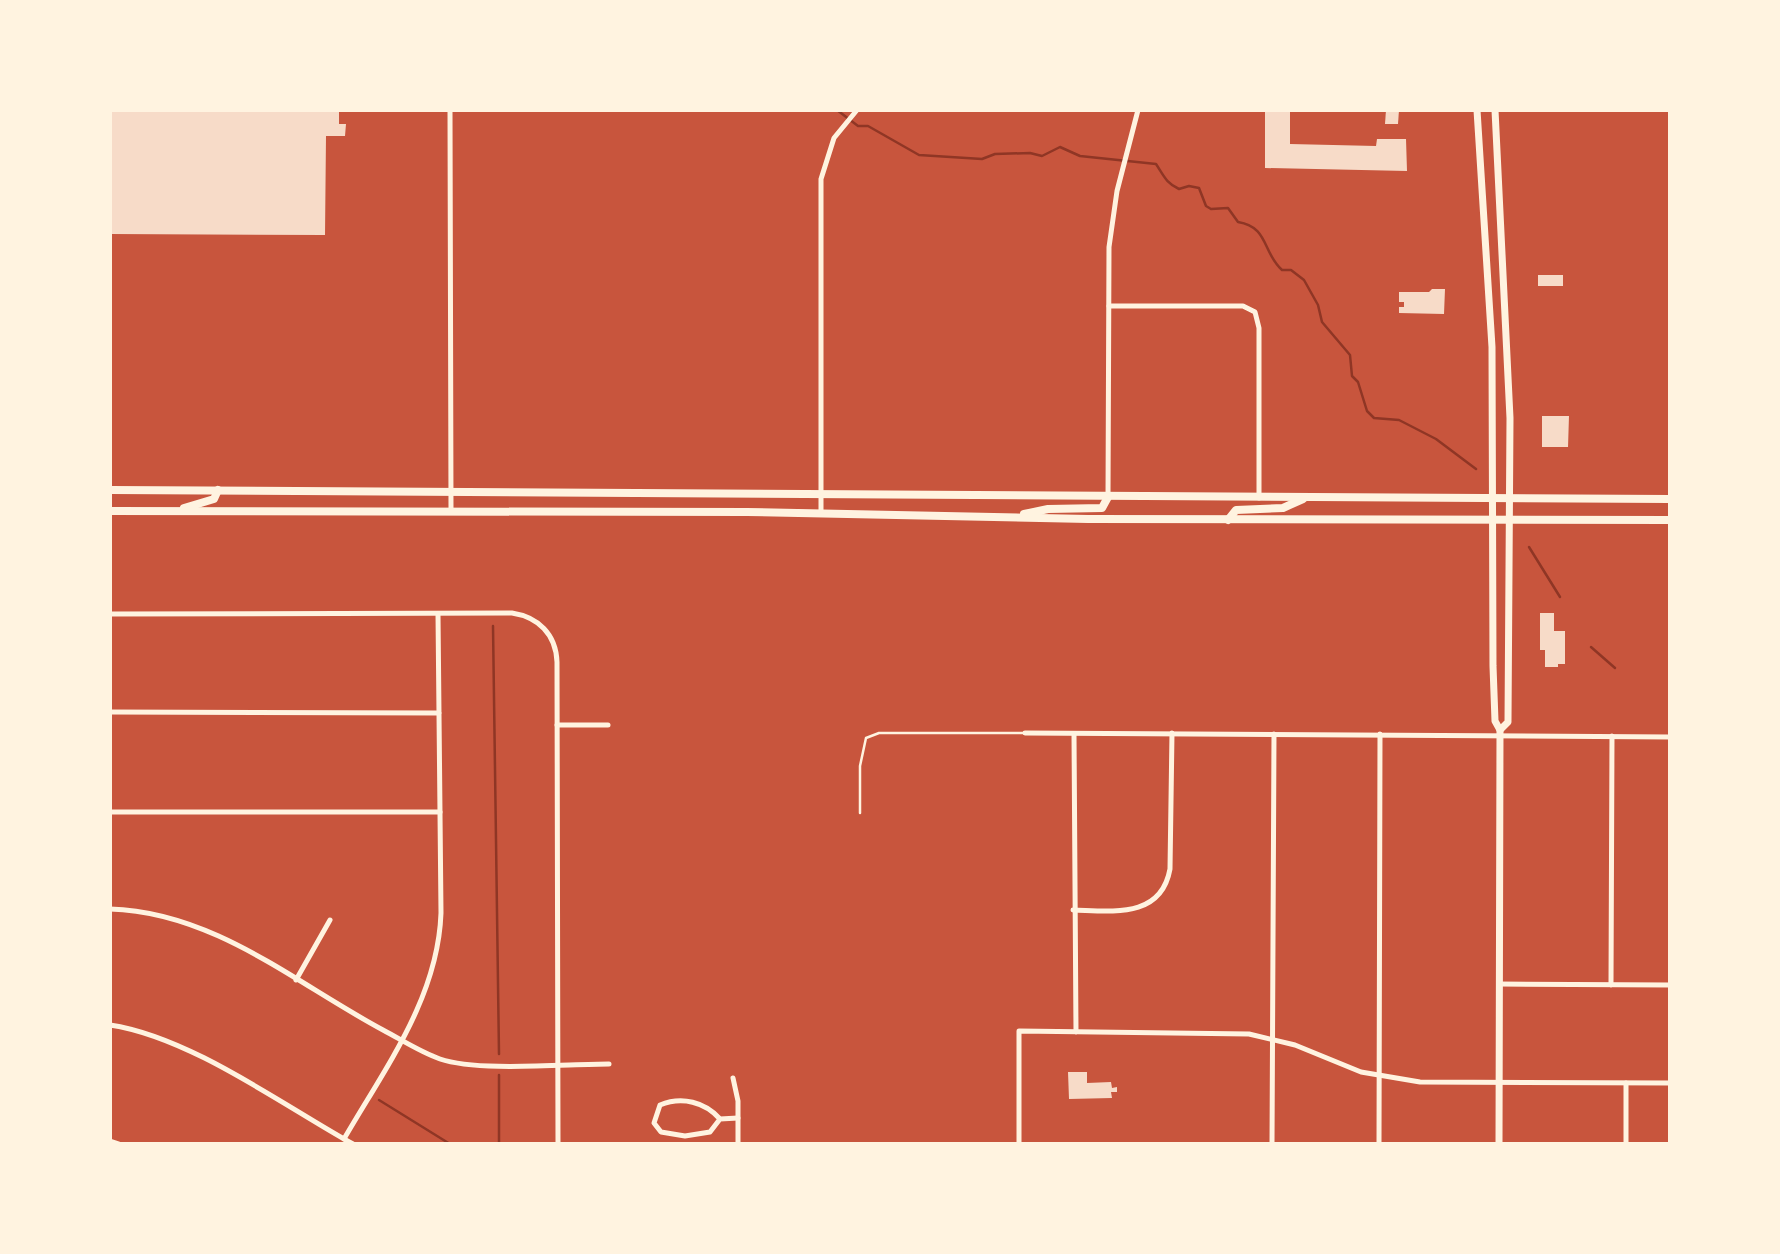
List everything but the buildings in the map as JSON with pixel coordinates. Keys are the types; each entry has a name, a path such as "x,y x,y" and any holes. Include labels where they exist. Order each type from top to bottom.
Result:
{"main road":[{"path":"1477,110 1492,347 1494,722 1500,733 1499,1144"},
{"path":"1495,110 1507,324 1509,498 1508,722 1500,733"},
{"path":"110,490 1670,499"},
{"path":"178,511 212,500 218,490"},
{"path":"1004,518 1048,509 1102,508 1108,497"},
{"path":"1228,520 1237,510 1283,508 1306,498"},
{"path":"110,511 451,511 1228,520 1670,520"}],"street":[{"path":"450,110 451,511"},
{"path":"821,514 820,187 827,154 857,110"},
{"path":"1108,497 1111,234 1122,171 1138,110"},
{"path":"1109,306 1243,306 1255,312 1259,328 1259,498"},
{"path":"110,614 512,613 534,620 549,634 556,653 558,1144"},
{"path":"344,1139 424,998 438,948 439,614"},
{"path":"110,712 439,713"},
{"path":"557,725 608,725"},
{"path":"1025,733 1500,733 1670,737"},
{"path":"1073,910 1133,911 1151,902 1164,887 1170,869 1172,733"},
{"path":"1074,734 1073,910 1076,1032"},
{"path":"1272,1144 1274,734"},
{"path":"1379,1144 1380,734"},
{"path":"1611,985 1612,736"},
{"path":"110,812 440,811"},
{"path":"110,909 157,913 195,924 428,1054 457,1063 609,1064"},
{"path":"296,980 330,920"},
{"path":"1499,984 1670,985"},
{"path":"110,1025 156,1036 199,1055 353,1144"},
{"path":"1019,1144 1019,1031 1233,1032 1273,1039 1379,1076 1420,1082 1670,1083"},
{"path":"733,1078 738,1144"},
{"path":"1626,1083 1626,1144"},
{"path":"720,1119 710,1132 685,1136 661,1132 654,1123 660,1105 676,1102 700,1103 720,1119 738,1118"},
{"path":"110,1141 119,1144"}],"lane":[{"path":"860,813 860,766 866,738 879,733 1025,733"}],"waterway":[{"path":"837,110 858,126 868,126 919,155 982,159 995,154 1030,153 1042,156 1060,147 1080,156 1156,164 1175,187 1199,188 1206,206 1211,209 1228,208 1238,222 1255,229 1282,270 1291,270 1304,280 1318,305 1322,322 1350,355 1352,376 1358,382 1367,411 1374,418 1399,420 1436,439 1476,469"},
{"path":"1529,547 1560,597"},
{"path":"493,626 499,1054"},
{"path":"1591,647 1615,668"},
{"path":"499,1075 499,1144"},
{"path":"379,1100 450,1144"}]}
